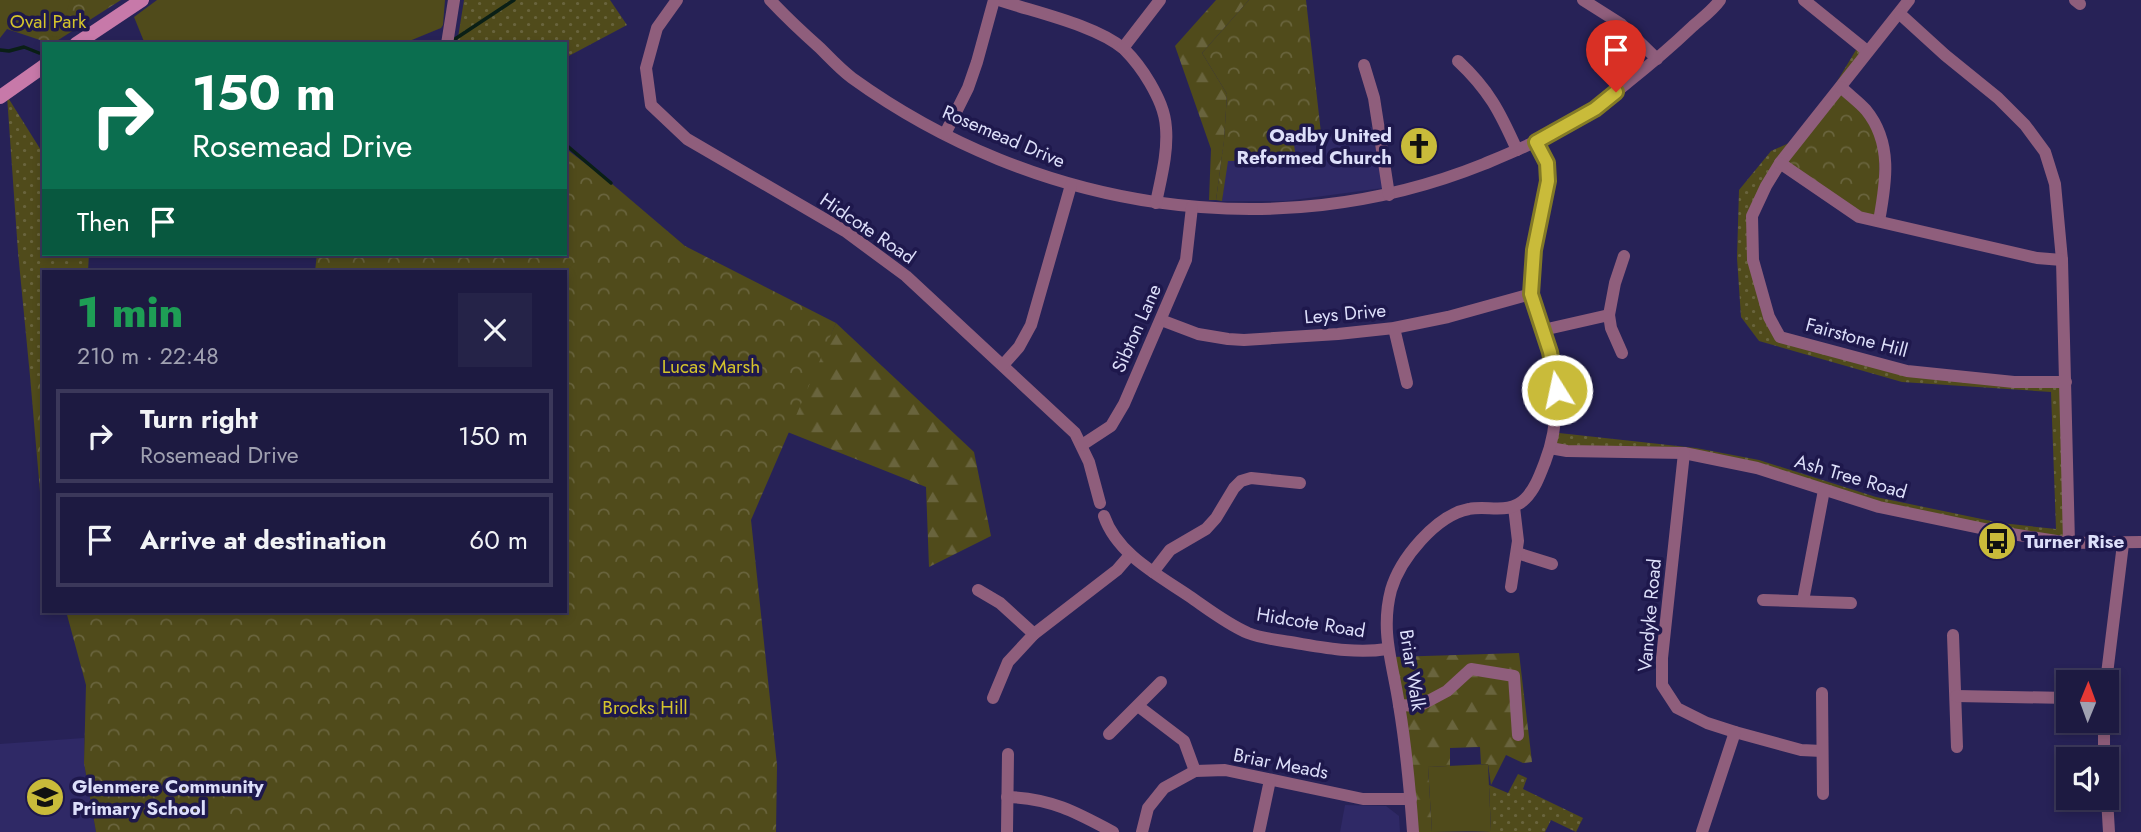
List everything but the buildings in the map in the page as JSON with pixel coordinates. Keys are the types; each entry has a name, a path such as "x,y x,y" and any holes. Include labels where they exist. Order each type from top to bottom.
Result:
{"main road":[{"path":"79,42 142,0"},
{"path":"0,97 42,67"}],"street":[{"path":"447,42 453,0"},
{"name":"Hidcote Road","path":"677,0 657,28 646,68 651,105 687,139 845,231 906,276 1066,424 1082,445 1096,481 1107,526 1130,555 1208,610 1249,633 1331,649 1387,649"},
{"name":"Rosemead Drive","path":"770,0 850,77 944,134 1023,169 1070,185 1156,203 1271,210 1335,205 1389,195 1467,171 1536,142 1595,109 1657,59 1720,0"},
{"path":"944,134 968,88 996,0 1029,5 1100,33 1123,48 1141,69 1164,112 1166,129 1164,161 1156,203"},
{"path":"1123,48 1160,0"},
{"path":"1583,0 1621,24 1657,59"},
{"path":"1804,0 1867,51"},
{"name":"Fairstone Hill","path":"1909,0 1780,163 1752,216 1753,260 1769,317 1780,337 1907,371 2014,382 2066,382"},
{"path":"1900,14 1997,98 2025,125 2045,152 2055,184 2062,260 2069,543"},
{"path":"1458,61 1476,77 1492,97 1517,150"},
{"path":"1364,65 1374,98 1389,195"},
{"path":"1841,88 1866,110 1880,133 1886,159 1886,179 1879,221"},
{"path":"1511,587 1518,530 1514,507 1530,493 1550,448 1556,410 1557,390 1550,352 1531,294 1534,250 1548,181 1547,163 1536,142"},
{"path":"1780,163 1859,217 2037,258 2062,260"},
{"path":"1003,365 1019,347 1031,325 1070,185"},
{"name":"Sibton Lane","path":"1082,445 1100,435 1118,416 1186,260 1192,207"},
{"path":"1622,353 1611,328 1609,315 1615,282 1624,256"},
{"name":"Leys Drive","path":"1161,320 1213,338 1244,340 1338,334 1394,328 1448,317 1531,294"},
{"path":"1543,330 1609,315"},
{"path":"1394,328 1407,383"},
{"name":"Ash Tree Road","path":"1550,448 1567,451 1684,453 1757,468 1879,507 1999,532 2069,543 2141,542"},
{"name":"Vandyke Road","path":"1684,453 1662,658 1662,685 1677,708 1707,723 1801,750 1822,751"},
{"path":"1153,572 1170,550 1206,530 1241,481 1251,478 1300,483"},
{"path":"1803,601 1824,490"},
{"name":"Briar Walk","path":"1411,799 1399,705 1387,649 1387,614 1392,589 1401,565 1417,545 1450,516 1466,509 1514,507"},
{"path":"2107,670 2123,544"},
{"path":"1517,553 1552,564"},
{"path":"993,698 1008,662 1034,634 1117,569 1130,555"},
{"path":"978,590 1000,603 1034,634"},
{"path":"1763,600 1851,603"},
{"path":"1953,635 1957,747"},
{"path":"1399,705 1419,706 1447,691 1471,669 1514,676 1518,736"},
{"path":"1110,734 1161,682"},
{"path":"1822,693 1823,794"},
{"path":"1956,696 2056,698"},
{"path":"1138,706 1184,741 1195,771 1164,788 1148,808 1142,832"},
{"path":"1702,832 1735,732"},
{"path":"1007,832 1008,754"},
{"name":"Briar Meads","path":"1195,771 1225,771 1363,799 1411,799"},
{"path":"1259,832 1270,779"},
{"path":"1007,797 1055,804 1083,815 1113,832"},
{"path":"1411,799 1413,832"},
{"path":"2108,810 2109,832"}],"shaded area":[{"path":"1372,127 1383,188 1286,201 1222,201 1227,160 1295,160 1293,136"},
{"name":"Glenmere Community Primary School","path":"84,738 84,763 96,832 0,832 0,744"},
{"path":"1345,805 1386,806 1399,816 1400,832 1340,832"}],"green space":[{"name":"Oval Park","path":"0,0 121,0 55,42 46,42 7,29 0,38"},
{"path":"0,0 70,0 60,38 0,22"},
{"path":"157,0 445,0 441,28 407,42 144,42 134,17"},
{"path":"464,0 610,0 627,25 567,57 567,42 457,42"},
{"path":"1216,0 1249,0 1202,53 1227,94 1216,200 1209,200 1211,149 1175,46"},
{"path":"1249,0 1306,0 1321,133 1293,136 1296,160 1228,161 1222,201 1216,200 1227,94 1202,53"},
{"path":"1859,45 1867,51 1827,104 1752,216 1753,260 1781,337 1907,371 2066,382 2069,543 1999,532 1684,453 1550,448 1559,433 1696,448 1759,460 1876,497 2001,523 2056,529 2051,392 1902,382 1759,341 1741,317 1737,258 1739,190 1771,151 1789,143 1827,98"},
{"path":"1841,87 1880,133 1879,221 1859,217 1780,163"},
{"path":"7,96 42,152 42,256 89,256 88,270 42,270 42,376 30,376"},
{"name":"Brocks Hill","path":"567,150 685,246 836,323 751,520 777,765 776,832 96,832 84,763 86,685 67,613 567,613 567,270 315,270 317,256 567,256"},
{"path":"836,323 974,452 991,536 929,567 926,487 785,431"},
{"path":"30,376 42,376 42,514"},
{"path":"1519,653 1532,762 1523,763 1506,755 1491,785 1488,764 1481,764 1480,747 1450,748 1450,766 1428,767 1432,832 1413,832 1393,657"},
{"path":"1488,764 1491,831 1432,832 1428,767"},
{"path":"1518,774 1527,778 1523,789 1583,818 1576,832 1551,820 1545,832 1467,832 1491,831 1489,785 1508,793"}],"waterway":[{"path":"452,41 514,0"},
{"path":"0,50 9,51 24,47 39,53"},
{"path":"567,146 611,183"}],"place":[{"name":"Oadby United Reformed Church","path":"1419,146"},
{"name":"Turner Rise","path":"1997,541"},
{"name":"Glenmere Community Primary School","path":"45,797"}],"route":[{"path":"1557,390 1550,352 1531,294 1534,250 1548,181 1547,163 1536,142 1595,109 1616,92"}],"park label":[{"name":"Lucas Marsh","path":"711,366"}]}
